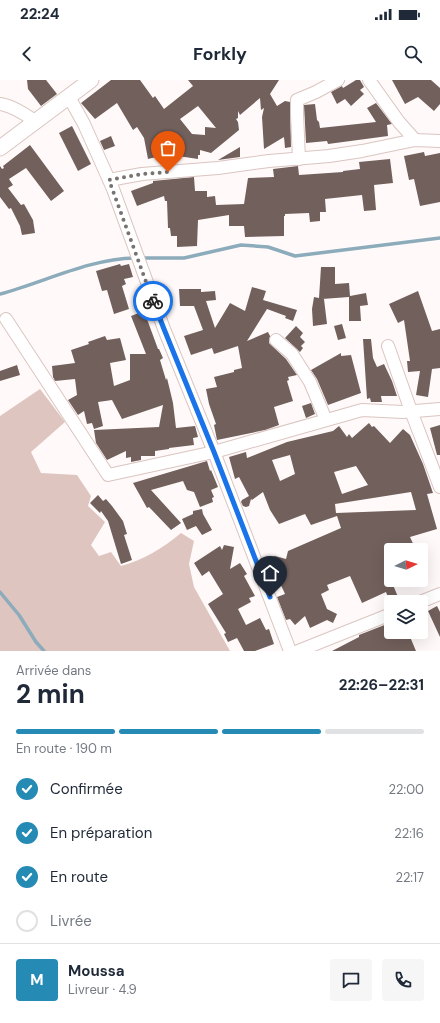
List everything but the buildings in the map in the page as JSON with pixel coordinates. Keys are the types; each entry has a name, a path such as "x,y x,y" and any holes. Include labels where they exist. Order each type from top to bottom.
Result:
{"street":[{"path":"0,148 91,80"},
{"path":"299,159 297,100 338,80"},
{"path":"369,80 414,140"},
{"path":"69,97 84,124 109,180 164,329 214,452 290,651"},
{"path":"0,104 6,105 26,114 36,122"},
{"path":"109,180 142,174 218,168 269,161 329,156 414,140 440,141"},
{"path":"6,319 108,474 214,452 362,410 411,411 440,409"},
{"path":"276,340 292,354 310,382 326,420"},
{"path":"388,346 440,487"},
{"path":"428,599 440,594"},
{"path":"298,651 384,617"}],"shaded area":[{"path":"40,389 65,422 31,452 41,473 77,475 91,496 88,506 105,522 91,545 99,556 111,552 121,566 152,553 181,533 194,541 189,564 194,587 230,651 0,651 0,416"}],"waterway":[{"path":"141,258 184,258 241,245 268,247 295,256 440,238"},
{"path":"0,294 100,262 135,258"},
{"path":"0,592 19,615 36,642 44,651"}],"way so far":[{"path":"153,301 109,180 142,174 168,172"}],"route":[{"path":"153,301 214,452 270,597"}]}
